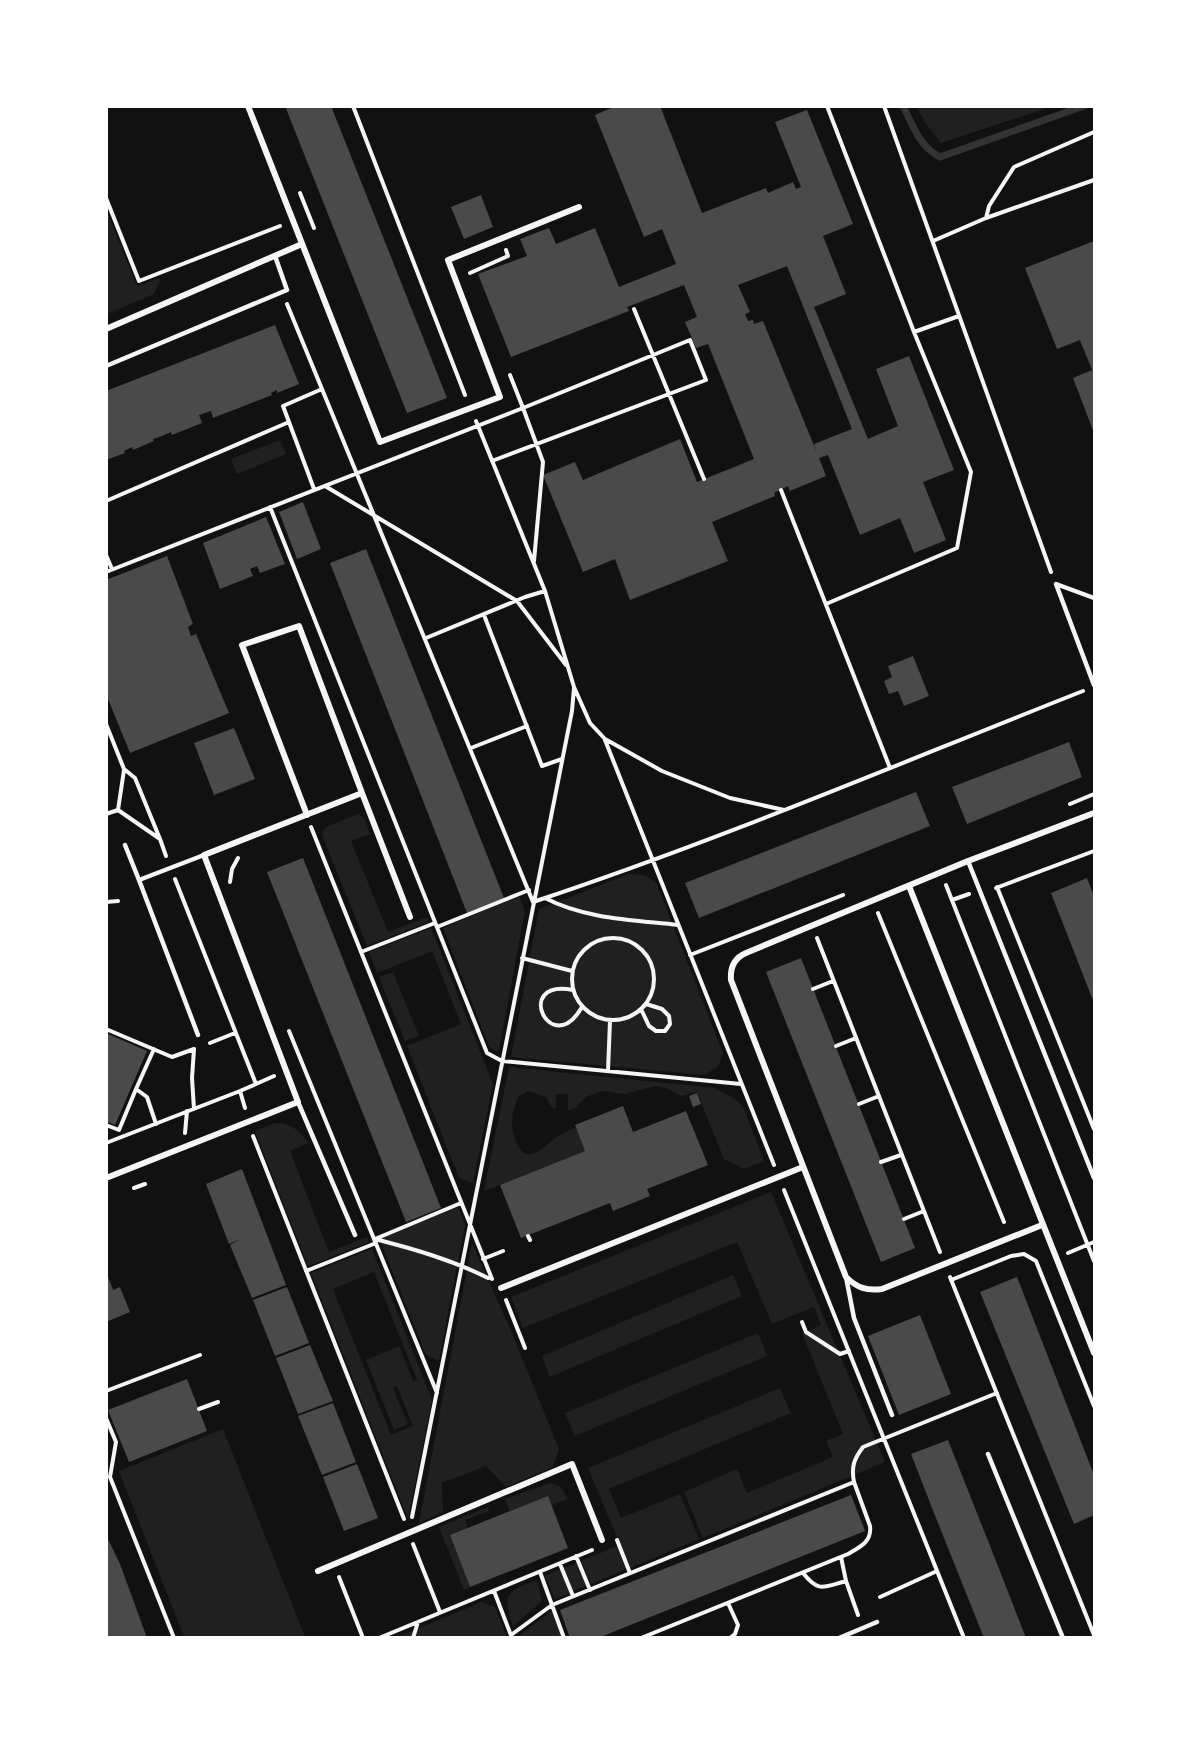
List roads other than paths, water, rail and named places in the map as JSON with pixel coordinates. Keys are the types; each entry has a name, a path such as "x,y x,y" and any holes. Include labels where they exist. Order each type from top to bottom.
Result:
{"street":[{"path":"248,106 380,442 500,397 448,260 579,207"},
{"path":"106,328 302,244"},
{"path":"306,815 242,645 299,626 410,917"},
{"path":"106,1178 298,1102 204,855 362,794"},
{"path":"1042,1226 882,1289 862,1289 853,1284 846,1277 731,980 732,966 740,956 812,925 968,861 1095,813"},
{"path":"909,886 1042,1226 1095,1353"},
{"path":"501,1288 803,1167"},
{"path":"318,1571 572,1464 602,1539"}],"lane":[{"path":"106,366 287,290 275,256"},
{"path":"1095,598 1056,584 1095,685"},
{"path":"125,845 198,1035"},
{"path":"139,880 204,855"},
{"path":"968,861 1095,1178"},
{"path":"298,1102 355,1235"},
{"path":"846,1277 854,1318 892,1415"},
{"path":"988,1454 1063,1638"},
{"path":"839,1638 878,1622"}],"waterway":[{"path":"903,106 922,142 940,157 1084,106"}]}
